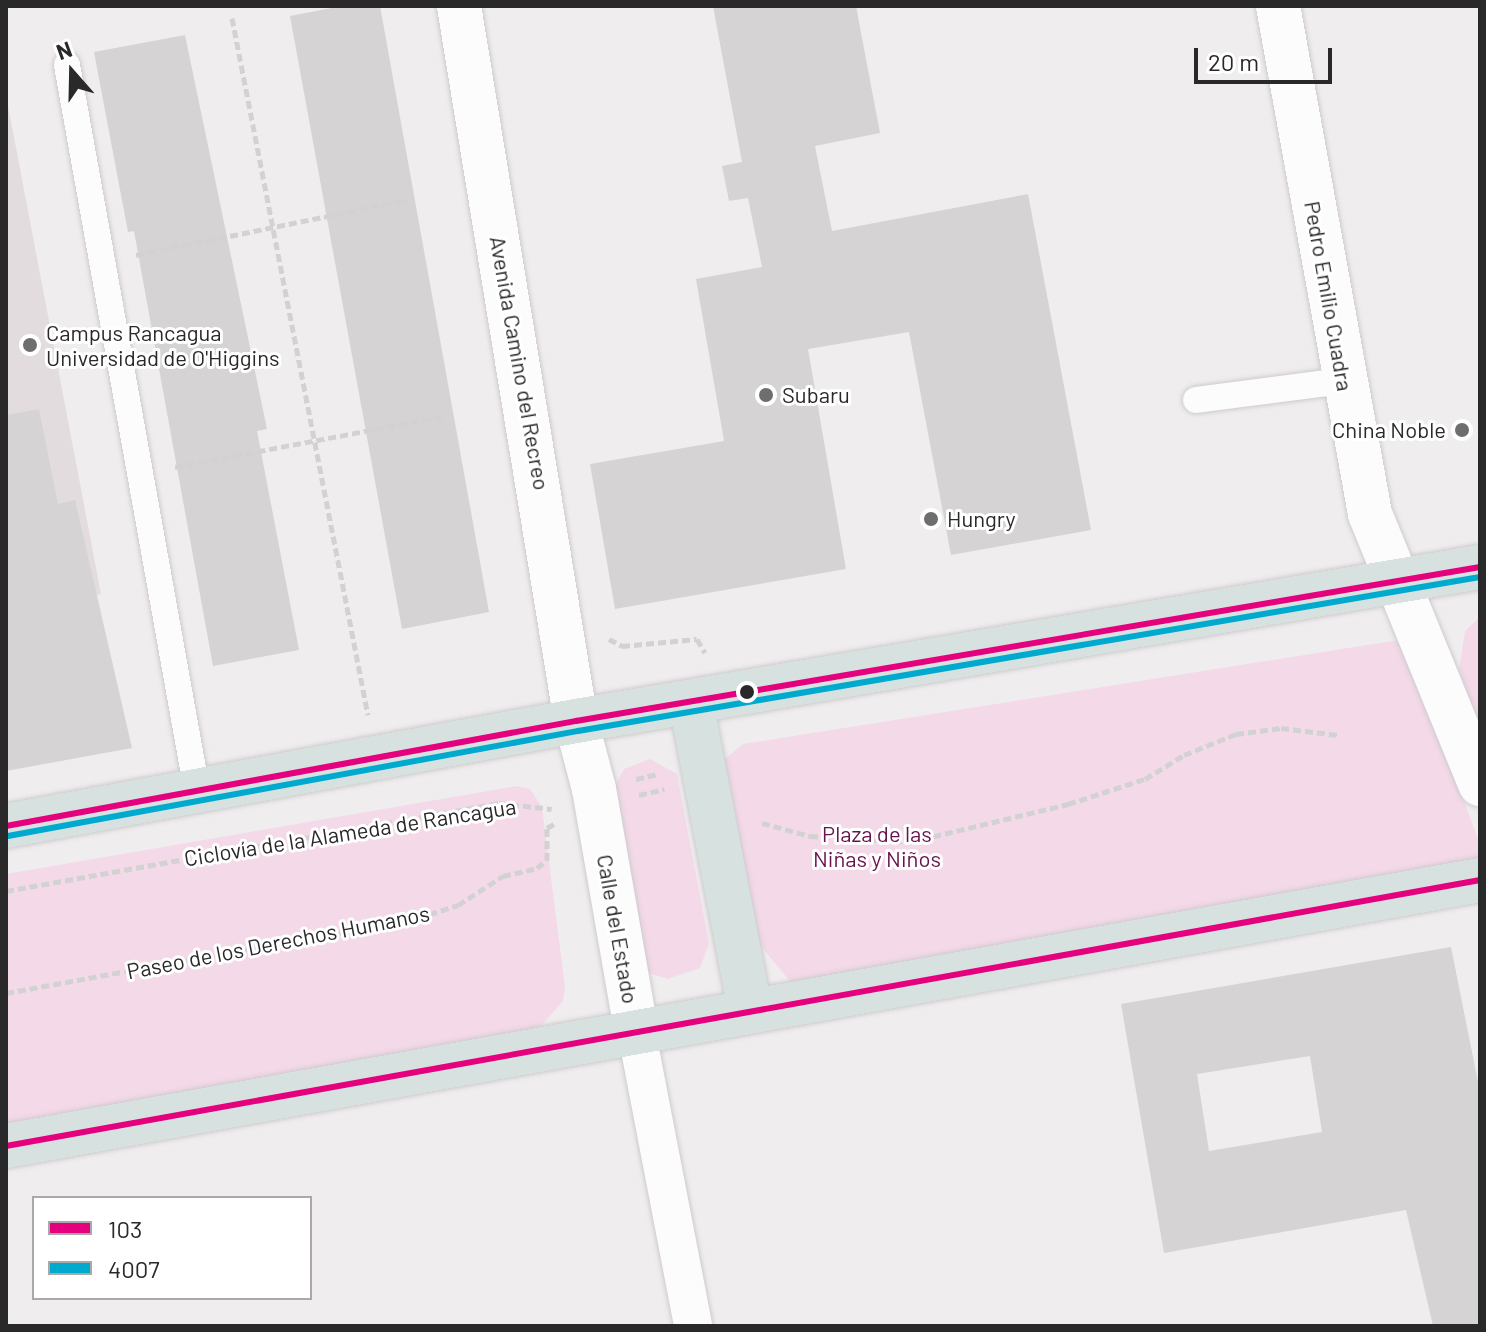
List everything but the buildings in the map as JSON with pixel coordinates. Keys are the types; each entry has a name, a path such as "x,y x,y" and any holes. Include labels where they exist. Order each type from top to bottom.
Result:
{"main road":[{"path":"6,826 576,721 1480,567"},
{"path":"691,703 750,1010"},
{"path":"6,1146 636,1029 1480,880"}],"street":[{"name":"Avenida Camino del Recreo","path":"459,6 576,721"},
{"name":"Pedro Emilio Cuadra","path":"1278,6 1343,381 1370,514 1480,784"},
{"name":"Calle del Estado","path":"576,721 596,797 636,1029 693,1326"}],"lane":[{"path":"67,65 143,473 197,791"},
{"path":"1196,400 1343,381"}],"path":[{"path":"232,18 376,758"},
{"path":"103,262 407,200"},
{"path":"143,473 444,416"},
{"path":"753,821 810,836 910,842 1094,796 1145,779 1184,755 1236,734 1281,728 1338,735"},
{"path":"596,797 704,772"},
{"name":"Ciclovía de la Alameda de Rancagua","path":"6,891 499,803 522,802 549,810 704,772"},
{"name":"Paseo de los Derechos Humanos","path":"6,993 418,918 458,905 503,876 537,868 547,860 547,828 596,797"}],"shaded area":[{"name":"Campus Rancagua Universidad de O'Higgins","path":"6,95 101,594 6,613"}],"green space":[{"path":"1480,617 1480,726 1459,670 1465,631"},
{"name":"Plaza de las Niñas y Niños","path":"1405,639 1480,845 1480,865 793,985 760,945 721,798 720,763 743,744"},
{"path":"650,759 677,774 709,944 700,968 668,979 642,971 608,798 624,769"},
{"path":"517,786 530,789 542,807 565,987 563,1001 541,1026 524,1035 6,1126 6,874"}],"transit line":[{"name":"103","path":"6,826 576,721 1480,567"},
{"name":"4007","path":"8,836 578,731 1480,577"},
{"name":"103","path":"6,1146 1480,880"}],"place":[{"name":"Campus Rancagua Universidad de O'Higgins","path":"30,345"},
{"name":"Subaru","path":"766,395"},
{"name":"China Noble","path":"1462,430"},
{"name":"Hungry","path":"931,519"}]}
